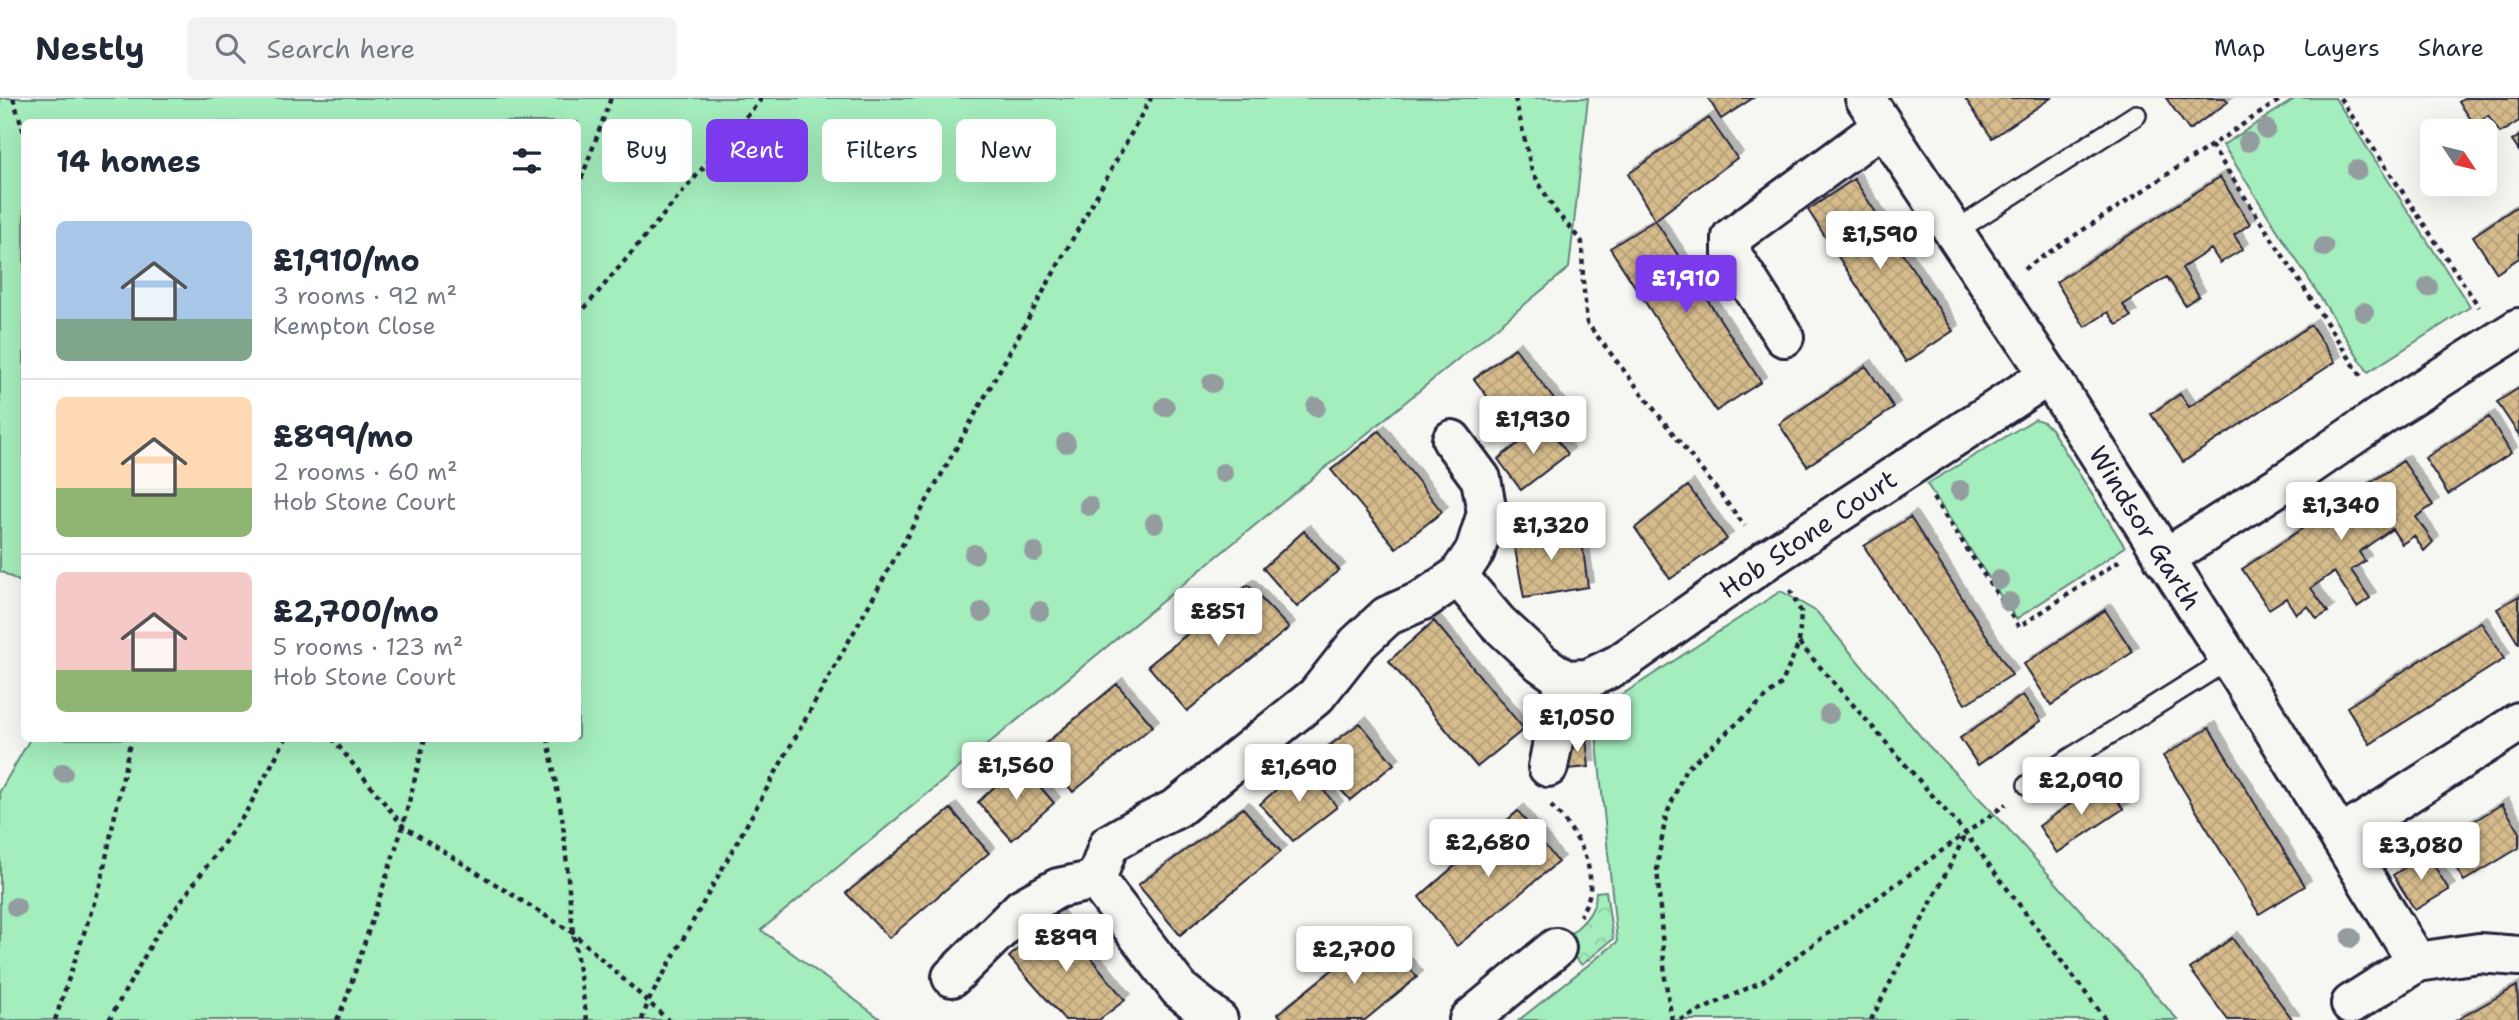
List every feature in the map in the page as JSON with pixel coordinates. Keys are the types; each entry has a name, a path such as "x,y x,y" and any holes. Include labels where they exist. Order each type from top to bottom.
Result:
{"street":[{"path":"1784,337 1732,255 1732,237 1874,112"},
{"name":"Windsor Garth","path":"1874,112 2049,375 2417,962"},
{"path":"2158,549 2291,478 2385,413 2510,334"},
{"name":"Hob Stone Court","path":"1565,680 1588,679 1619,664 1768,559 2049,375"},
{"path":"1096,880 1109,844 1177,808 1316,695 1357,643 1387,616 1423,600 1458,576 1475,551 1486,513 1481,479 1452,440"},
{"path":"1458,576 1498,623 1541,663 1565,680 1548,767"},
{"path":"2340,837 2519,722"},
{"path":"952,977 1022,908 1058,888 1096,880"},
{"path":"1096,880 1179,989 1218,1020"},
{"path":"1469,1020 1556,948"},
{"path":"2351,1004 2417,962 2479,953 2519,956"}],"lane":[{"path":"1954,232 2136,115"},
{"path":"2028,785 2229,659"}],"path":[{"path":"13,98 21,123"},
{"path":"581,180 611,98"},
{"path":"581,312 762,98"},
{"path":"642,1020 648,1002 1151,98"},
{"path":"1515,98 1532,171 1554,209 1583,242 1587,323 1768,559 1793,594 1801,612 1799,643 1782,683 1685,770 1666,816 1657,866 1665,978 1672,1020"},
{"path":"1992,290 2283,98"},
{"path":"2340,98 2510,334"},
{"path":"2211,145 2385,413"},
{"path":"1911,465 2019,627 2158,549"},
{"path":"1799,643 1966,834 2106,1020"},
{"path":"55,1020 101,882 130,742"},
{"path":"109,1020 157,934 245,814 284,742"},
{"path":"335,742 403,826 573,933 668,1020"},
{"path":"337,1020 403,826 424,742"},
{"path":"549,742 563,822 573,933 587,1020"},
{"path":"1548,767 1541,796 1577,838 1586,859 1590,879 1589,897 1580,916 1554,938 1556,948"},
{"path":"1680,1020 1763,981 1966,834 2028,785"},
{"path":"1871,1020 1966,834"}],"green space":[{"path":"0,98 1588,98 1569,268 761,930 882,1020 0,1020 0,791 28,742 581,742 581,119 21,119 21,582 0,571"},
{"path":"2296,98 2335,98 2470,307 2368,372 2223,145"},
{"path":"2035,419 2044,422 2051,429 2125,547 2016,619 1927,484"},
{"path":"1781,591 1817,612 1926,743 2003,823 2178,1020 1519,1020 1617,942 1594,713"},
{"path":"1606,891 1613,939 1582,965 1560,943 1589,915 1596,892"}],"building":[{"path":"1708,98 1753,98 1721,119"},
{"path":"1965,98 2051,98 1992,138"},
{"path":"2166,98 2225,98 2228,102 2189,130"},
{"path":"2465,98 2519,98 2519,121 2500,133 2497,119 2491,119 2488,115 2483,119 2471,119 2459,102"},
{"path":"1709,118 1737,158 1655,220 1628,174"},
{"path":"2519,136 2519,151 2512,141"},
{"path":"2220,177 2250,224 2234,235 2243,249 2220,263 2211,249 2182,268 2199,296 2185,305 2167,277 2123,305 2131,317 2117,325 2108,312 2085,327 2056,282"},
{"path":"1854,179 1953,331 1906,362 1808,210"},
{"path":"2519,205 2519,258 2497,273 2473,236"},
{"path":"1655,220 1761,382 1716,411 1610,248"},
{"path":"2311,325 2335,362 2183,462 2151,414 2180,394 2189,407"},
{"path":"1515,348 1562,410 1521,441 1474,379"},
{"path":"1866,366 1894,408 1807,466 1779,424"},
{"path":"2519,388 2519,435 2497,402"},
{"path":"2489,417 2511,453 2448,494 2425,458"},
{"path":"1545,423 1568,454 1521,490 1498,459"},
{"path":"1379,431 1442,512 1396,548 1331,470"},
{"path":"2403,461 2433,505 2416,517 2433,542 2424,551 2414,536 2402,544 2392,529 2359,552 2365,561 2351,570 2370,598 2357,607 2334,572 2311,588 2328,612 2317,619 2308,606 2296,614 2286,598 2269,609 2242,569"},
{"path":"1688,486 1727,539 1670,579 1635,528"},
{"path":"1910,517 2012,675 1965,704 1864,546"},
{"path":"1580,527 1588,587 1524,598 1513,538"},
{"path":"1304,531 1339,570 1297,607 1263,568"},
{"path":"1248,585 1289,628 1187,711 1148,666"},
{"path":"2519,596 2519,643 2518,643 2497,609"},
{"path":"2105,610 2133,652 2051,705 2024,664"},
{"path":"1434,621 1524,729 1477,767 1389,661"},
{"path":"2481,622 2504,659 2370,744 2347,707"},
{"path":"1117,684 1153,726 1073,792 1038,750"},
{"path":"2023,695 2041,721 1978,765 1960,738"},
{"path":"1360,723 1394,764 1350,800 1313,758"},
{"path":"2209,728 2305,886 2259,914 2163,756"},
{"path":"1586,739 1589,767 1568,769 1566,741"},
{"path":"1020,763 1054,803 1012,840 978,802"},
{"path":"1304,765 1337,807 1293,841 1260,804"},
{"path":"2104,780 2123,809 2057,853 2039,826"},
{"path":"2502,804 2519,831 2519,848 2464,881 2440,842"},
{"path":"1243,808 1281,852 1180,935 1138,885"},
{"path":"951,809 989,853 889,938 846,893"},
{"path":"1518,811 1558,862 1457,946 1419,897"},
{"path":"2427,854 2449,890 2415,910 2393,875"},
{"path":"1056,915 1125,1000 1099,1020 1065,1020 1009,957"},
{"path":"1379,932 1417,977 1365,1020 1283,1020 1278,1014"},
{"path":"2232,938 2293,1020 2228,1020 2190,969"},
{"path":"2517,986 2519,1020 2457,1020"}]}
